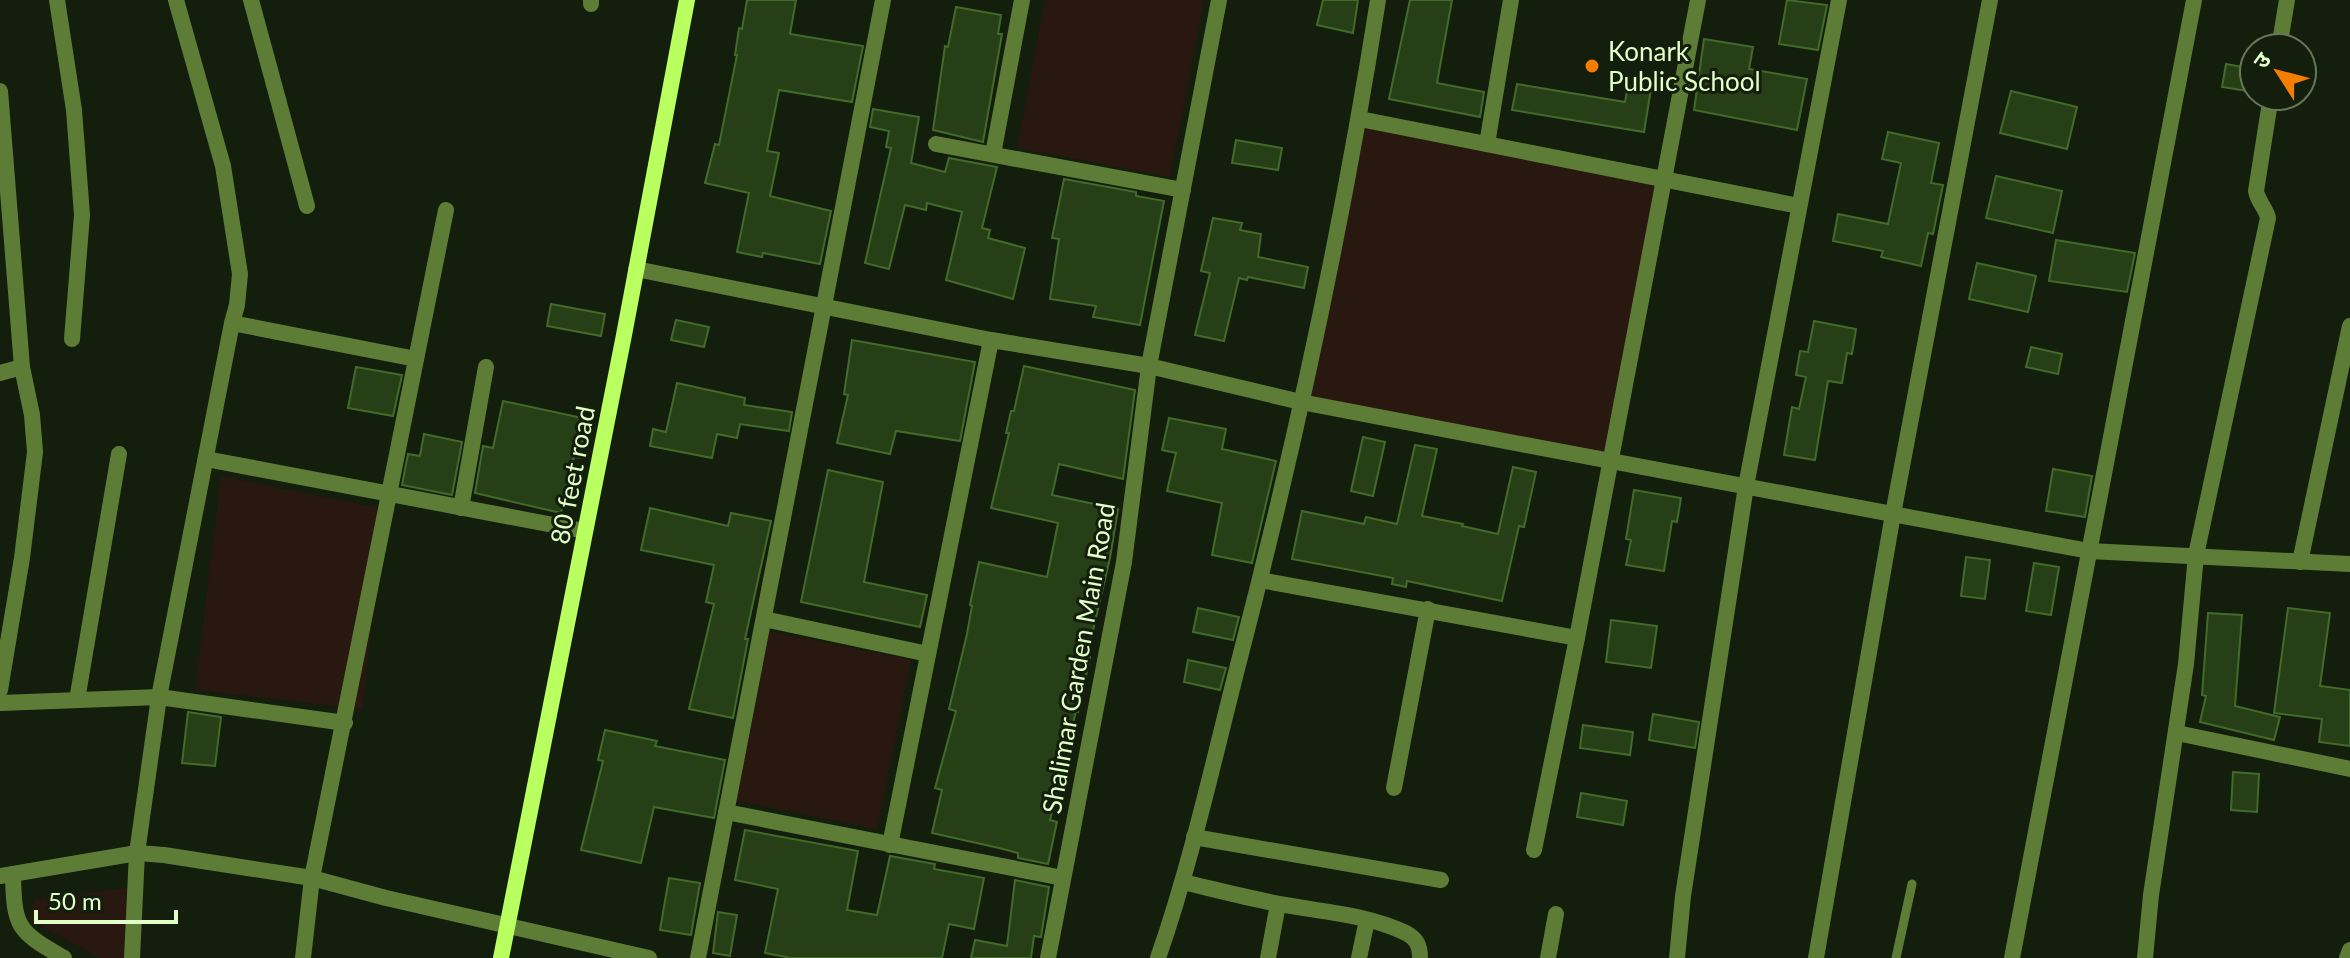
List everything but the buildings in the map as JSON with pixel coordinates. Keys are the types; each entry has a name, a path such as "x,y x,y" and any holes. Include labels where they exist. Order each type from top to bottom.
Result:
{"street":[{"path":"57,0 74,110 82,215 72,339"},
{"path":"132,958 137,853 159,697 237,305 240,274 223,166 176,0"},
{"path":"251,0 307,206"},
{"name":"80 feet road","path":"501,958 687,0"},
{"path":"698,958 883,0"},
{"path":"993,154 1022,0"},
{"name":"Shalimar Garden Main Road","path":"1048,958 1124,562 1149,366 1219,0"},
{"path":"1158,958 1183,882 1260,580 1301,402 1360,119 1378,0"},
{"path":"1487,144 1511,0"},
{"path":"1534,850 1698,0"},
{"path":"1677,958 1683,896 1746,486 1839,0"},
{"path":"1816,958 1893,514 1990,0"},
{"path":"2012,958 2194,0"},
{"path":"2282,32 2287,0"},
{"path":"0,91 22,367 32,415 33,478 0,690"},
{"path":"2145,958 2151,895 2177,733 2196,555 2268,218 2256,191 2268,112"},
{"path":"1360,119 1799,206"},
{"path":"936,144 1183,190"},
{"path":"303,958 312,878 446,210"},
{"path":"636,269 991,340 1149,366 1301,402 2089,551 2350,564"},
{"path":"232,323 416,359"},
{"path":"2300,562 2350,326"},
{"path":"890,845 991,340"},
{"path":"0,373 22,367"},
{"path":"461,508 486,367"},
{"path":"77,700 119,454"},
{"path":"206,459 585,531"},
{"path":"1260,580 1577,638"},
{"path":"1394,788 1428,609"},
{"path":"764,619 928,654"},
{"path":"0,703 159,697 345,723"},
{"path":"2177,733 2350,769"},
{"path":"726,812 1063,878"},
{"path":"1194,837 1441,880"},
{"path":"64,958 34,941 16,920 6,875 137,853 312,878 506,927 649,958"},
{"path":"1183,882 1367,920 1415,939 1420,947 1420,958"},
{"path":"1268,958 1278,904"},
{"path":"1548,958 1556,914"},
{"path":"1359,958 1367,920"},
{"path":"2347,958 2350,950"}],"lane":[{"path":"1896,958 1912,884"}],"shaded area":[{"path":"1045,0 1204,0 1170,177 1017,148"},
{"path":"1360,119 1664,179 1610,461 1301,402"},
{"path":"221,476 385,509 362,709 195,690"},
{"path":"767,631 911,660 877,829 733,800"},
{"path":"141,886 128,958 101,958 29,920 34,900"}],"place":[{"name":"Konark Public School","path":"1592,66"}]}
